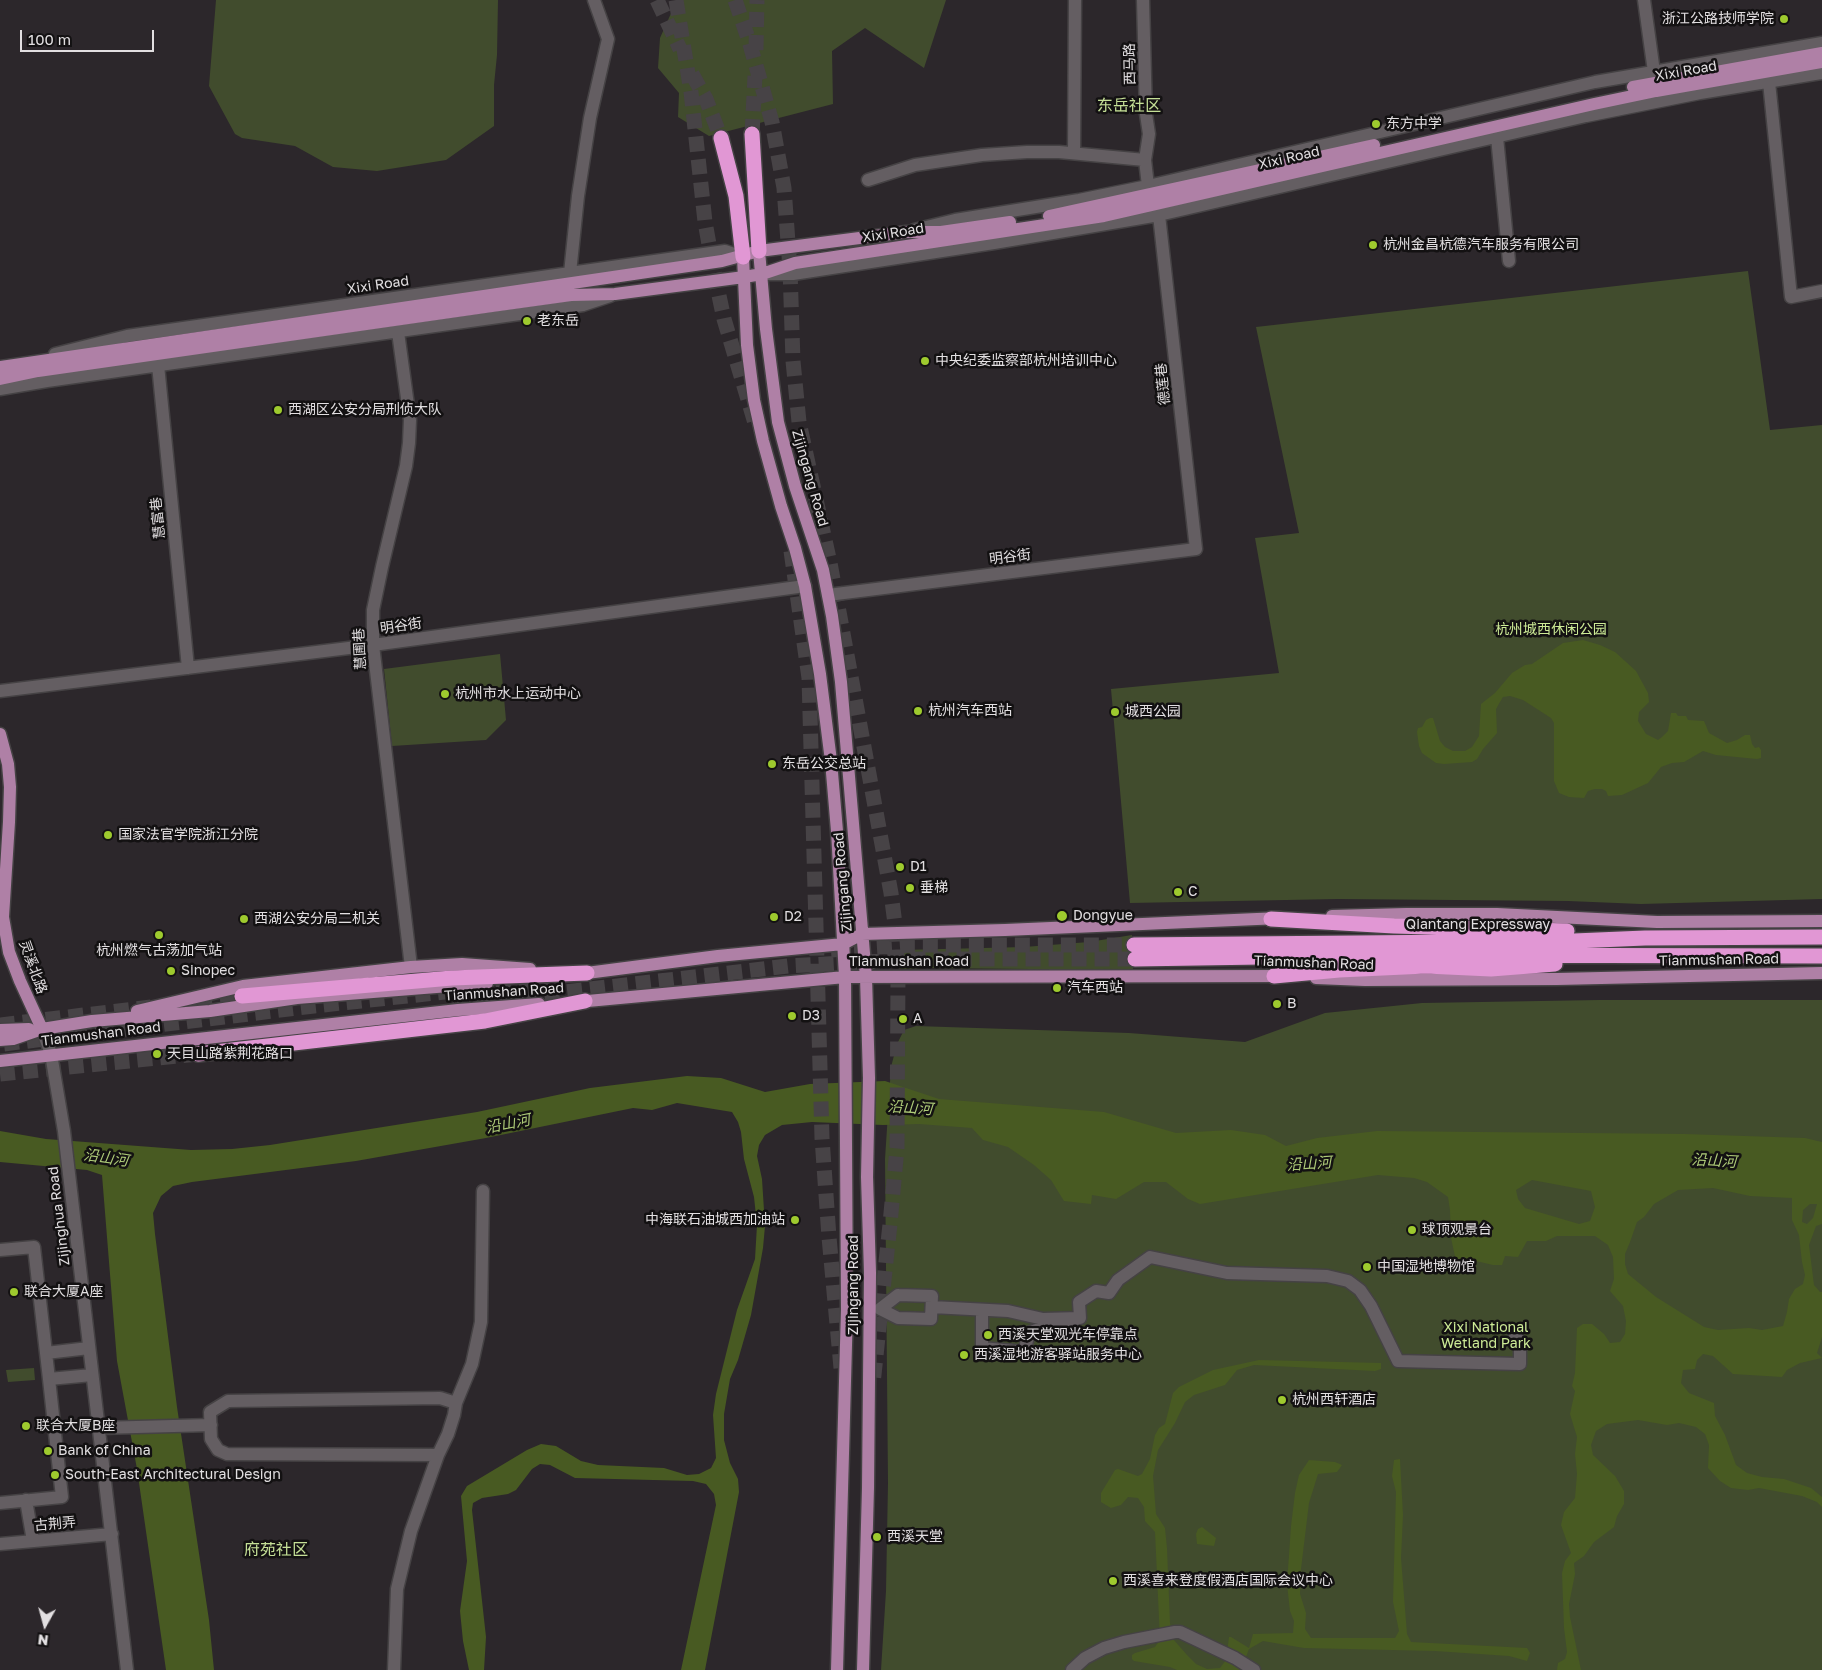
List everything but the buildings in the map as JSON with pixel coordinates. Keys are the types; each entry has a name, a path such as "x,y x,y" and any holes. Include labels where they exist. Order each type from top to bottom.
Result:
{"highway":[{"path":"752,134 759,251"},
{"path":"721,138 736,196 743,256"},
{"path":"1270,919 1394,926 1573,931 1645,938"},
{"name":"Qiantang Expressway","path":"1822,937 1645,938 1135,952 1644,957 1822,956"},
{"path":"1274,976 1338,970 1426,966 1491,969 1644,957"},
{"path":"242,996 452,978 588,973"},
{"path":"198,1054 485,1021 584,1001"}],"main road":[{"name":"Xixi Road","path":"0,367 722,261 759,251 906,232 941,232 1052,216 1655,82 1822,52"},
{"name":"Xixi Road","path":"0,379 46,370 502,304 571,296 615,294 744,277 762,274 795,263 1104,216 1655,82 1822,62"},
{"name":"Zijingang Road","path":"759,251 766,329 778,422 794,486 823,570 841,682 866,977 869,1078 867,1130 870,1273 868,1488 863,1670"},
{"name":"Zijingang Road","path":"743,256 747,345 754,400 763,441 805,586 820,674 837,831 845,977 847,1346 837,1670"},
{"name":"灵溪北路","path":"0,734 8,764 10,787 10,822 3,917 9,952 42,1029"},
{"name":"Tianmushan Road","path":"92,1021 210,1011 298,998 432,989 588,973 718,956 843,944 862,934 1416,914 1497,914 1657,922 1822,921"},
{"name":"Tianmushan Road","path":"0,1040 13,1039 42,1029 92,1021 243,986 411,966 462,964 588,973"},
{"name":"Tianmushan Road","path":"0,1061 458,1010 584,1001 845,977 1274,976 1365,980 1481,980 1822,973"},
{"path":"0,1030 42,1029"}],"street":[{"path":"570,273 578,196 590,118 608,39 594,0"},
{"path":"1074,153 1075,0"},
{"name":"西马路","path":"1143,0 1146,114 1149,134 1145,160 1148,186"},
{"path":"1644,0 1655,82"},
{"name":"Xixi Road","path":"906,232 955,220 1079,200 1148,186 1586,85 1655,82 1822,43"},
{"name":"Xixi Road","path":"762,274 793,274 994,244 1159,215 1349,170 1641,105 1822,73"},
{"path":"1769,82 1792,297 1822,291"},
{"path":"1497,137 1509,261"},
{"path":"868,180 915,165 982,155 1027,152 1074,153 1145,160"},
{"name":"德莲巷","path":"1159,215 1196,550"},
{"name":"Xixi Road","path":"18,363 127,336 725,251 743,256"},
{"name":"Xixi Road","path":"0,389 583,305 615,294"},
{"name":"慧圃巷","path":"398,332 410,420 409,443 406,466 384,558 374,610 373,645 411,966"},
{"name":"慧富巷","path":"158,365 188,668"},
{"name":"明谷街","path":"828,595 1196,550"},
{"name":"明谷街","path":"0,692 373,645 805,586"},
{"name":"Zijinghua Road","path":"42,1029 51,1054 64,1131 128,1670"},
{"path":"394,1670 397,1589 411,1531 438,1454 448,1434 456,1403 472,1364 481,1322 482,1191"},
{"path":"0,1250 34,1247 62,1498 0,1503"},
{"path":"1080,1318 1079,1302 1096,1291 1109,1293 1118,1280 1150,1257 1227,1273 1327,1276 1348,1281 1360,1290 1371,1306 1398,1360 1520,1364 1519,1337"},
{"path":"932,1307 1008,1311 1043,1318 1080,1318"},
{"path":"982,1310 982,1348 1024,1352 1029,1333 1036,1330 1059,1328 1080,1318"},
{"path":"46,1353 89,1348"},
{"path":"49,1379 92,1375"},
{"path":"438,1454 228,1454 218,1450 211,1439 210,1412 228,1401 440,1398 456,1403"},
{"path":"99,1428 211,1425"},
{"path":"26,1500 33,1541"},
{"name":"古荆弄","path":"0,1544 112,1534"},
{"path":"1072,1670 1085,1658 1104,1648 1152,1636 1180,1632 1235,1658 1254,1670"}],"green space":[{"path":"216,0 498,0 494,126 446,160 377,171 333,167 295,146 242,138 235,134 209,86"},
{"path":"677,0 946,0 924,68 865,28 832,51 833,104 709,136 678,117 679,93 658,68 660,38"},
{"name":"杭州城西休闲公园","path":"1748,271 1770,430 1822,425 1822,899 1641,904 1568,901 1338,899 1130,903 1111,689 1279,673 1255,538 1299,533 1256,327"},
{"name":"杭州市水上运动中心","path":"500,654 506,720 486,740 392,746 384,669"},
{"path":"1132,935 1133,970 902,969 894,967 892,964 892,951 1024,947 1089,942"},
{"name":"Xixi National Wetland Park","path":"1599,1000 1822,1000 1822,1670 881,1670 886,1591 888,1483 885,1159 891,1067 897,1044 904,1030 916,1026 1129,1033 1245,1042 1325,1013 1422,1003"},
{"path":"34,1368 35,1380 8,1382 6,1370"}],"water":[{"path":"1583,640 1615,652 1636,671 1648,693 1649,702 1639,712 1638,721 1646,734 1658,740 1668,731 1671,713 1676,713 1678,716 1686,716 1688,720 1704,721 1709,733 1727,743 1745,735 1750,735 1752,744 1755,748 1759,747 1761,750 1761,758 1716,755 1703,751 1684,762 1672,763 1661,767 1648,783 1622,795 1608,796 1606,791 1595,789 1588,791 1584,798 1569,797 1559,793 1554,781 1554,723 1551,718 1523,700 1510,696 1503,697 1496,709 1497,733 1477,759 1472,762 1444,764 1436,763 1422,753 1417,732 1418,728 1422,727 1426,720 1433,718 1440,741 1445,747 1453,751 1465,751 1472,747 1479,736 1481,704 1495,693 1512,673 1525,665 1532,664 1563,643"},
{"name":"沿山河","path":"687,1076 721,1078 765,1092 810,1084 885,1081 939,1099 1104,1112 1176,1133 1231,1130 1265,1135 1286,1146 1317,1138 1377,1131 1685,1134 1805,1138 1822,1142 1822,1224 1816,1226 1809,1245 1814,1285 1822,1292 1822,1337 1817,1353 1822,1358 1800,1363 1787,1370 1782,1377 1733,1374 1713,1356 1703,1354 1697,1360 1695,1369 1683,1370 1681,1383 1689,1393 1714,1403 1715,1416 1725,1435 1736,1465 1747,1473 1762,1477 1784,1479 1811,1488 1822,1497 1822,1507 1817,1502 1802,1496 1759,1488 1748,1490 1731,1488 1720,1481 1708,1468 1709,1445 1705,1434 1696,1427 1679,1423 1667,1425 1638,1420 1607,1424 1596,1431 1591,1445 1593,1455 1615,1476 1624,1491 1624,1504 1617,1516 1614,1527 1594,1542 1584,1556 1574,1563 1575,1574 1569,1604 1581,1670 1557,1670 1558,1663 1565,1659 1567,1652 1562,1573 1565,1561 1571,1553 1561,1525 1564,1512 1575,1498 1577,1474 1575,1454 1577,1437 1570,1414 1575,1391 1572,1386 1575,1373 1577,1328 1583,1324 1592,1324 1604,1334 1610,1343 1620,1342 1625,1334 1626,1321 1623,1306 1610,1291 1614,1279 1613,1257 1608,1245 1595,1236 1557,1236 1546,1241 1527,1241 1518,1257 1505,1256 1502,1265 1476,1261 1456,1261 1451,1238 1448,1197 1427,1182 1414,1178 1378,1175 1200,1204 1188,1199 1166,1182 1144,1182 1116,1199 1092,1195 1091,1204 1064,1201 1051,1180 1034,1165 1008,1147 983,1140 972,1128 919,1124 883,1125 812,1122 782,1125 765,1135 759,1145 757,1156 762,1179 765,1226 763,1248 751,1315 738,1360 730,1379 724,1414 724,1440 730,1463 738,1479 739,1492 705,1670 681,1670 716,1505 714,1494 706,1484 693,1481 575,1478 550,1465 540,1464 532,1469 516,1490 508,1494 482,1498 473,1503 472,1510 486,1637 484,1670 469,1670 463,1641 460,1611 467,1561 461,1496 467,1486 527,1450 541,1444 556,1446 581,1461 598,1465 664,1468 687,1475 699,1474 711,1468 716,1458 713,1415 716,1394 737,1310 755,1259 757,1225 754,1197 744,1159 741,1132 732,1112 677,1103 652,1110 633,1108 486,1138 356,1161 192,1182 173,1186 161,1196 153,1213 155,1234 177,1407 209,1620 214,1670 166,1670 137,1469 117,1361 102,1175 87,1170 0,1162 0,1131 46,1139 191,1150 232,1149 270,1145 477,1112 590,1088","holes":["1532,1180 1591,1191 1595,1207 1590,1221 1579,1224 1525,1208 1518,1199 1516,1190","1713,1188 1750,1196 1792,1198 1792,1220 1799,1235 1805,1275 1803,1284 1795,1289 1789,1299 1783,1326 1762,1330 1749,1328 1718,1330 1704,1327 1656,1297 1628,1274 1625,1254 1637,1222 1644,1217 1654,1204 1678,1190","1810,1204 1817,1204 1813,1218 1807,1224 1802,1222 1803,1210"]},
{"path":"1259,1360 1381,1363 1381,1369 1375,1371 1254,1365 1237,1370 1225,1385 1194,1395 1185,1402 1175,1423 1158,1450 1153,1476 1156,1514 1165,1528 1170,1623 1173,1639 1187,1655 1196,1664 1207,1669 1220,1668 1226,1660 1229,1637 1249,1648 1253,1634 1293,1633 1294,1621 1290,1611 1287,1584 1291,1526 1299,1475 1309,1460 1335,1462 1342,1465 1337,1472 1318,1474 1309,1503 1300,1594 1306,1613 1305,1629 1311,1638 1395,1638 1399,1631 1393,1602 1396,1492 1392,1476 1394,1460 1400,1459 1403,1515 1401,1558 1407,1634 1411,1642 1527,1648 1530,1653 1527,1661 1509,1656 1435,1651 1304,1648 1263,1641 1249,1649 1241,1670 1177,1670 1132,1659 1132,1655 1155,1647 1160,1640 1155,1532 1145,1521 1144,1507 1138,1498 1128,1497 1121,1505 1111,1508 1101,1502 1101,1493 1115,1470 1118,1469 1138,1476 1142,1474 1150,1459 1155,1435 1159,1428 1165,1424 1173,1393 1179,1387 1213,1370"},
{"path":"1202,1527 1216,1538 1214,1546 1197,1544 1196,1534 1198,1529"}],"tunnel":[{"path":"657,0 680,49"},
{"path":"676,0 691,92 705,222 714,272 724,319 755,423"},
{"path":"735,0 772,122 784,188 790,269 793,361 799,422 830,563 891,893 895,924 898,974 897,1148 873,1384"},
{"path":"756,50 757,0"},
{"path":"692,74 706,99 721,138"},
{"path":"752,134 755,76"},
{"path":"791,551 809,678 822,1138 841,1368"},
{"path":"831,950 911,945 1134,945"},
{"path":"453,1005 788,966 921,959 1135,959"},
{"path":"473,989 550,980"},
{"path":"4,1044 445,992"},
{"path":"197,1001 242,996"},
{"path":"0,1025 151,1007"},
{"path":"0,1074 198,1054"}],"place":[{"name":"浙江公路技师学院","path":"1784,19"},
{"name":"东方中学","path":"1376,124"},
{"name":"杭州金昌杭德汽车服务有限公司","path":"1373,245"},
{"name":"老东岳","path":"527,321"},
{"name":"中央纪委监察部杭州培训中心","path":"925,361"},
{"name":"西湖区公安分局刑侦大队","path":"278,410"},
{"name":"杭州市水上运动中心","path":"445,694"},
{"name":"杭州汽车西站","path":"918,711"},
{"name":"城西公园","path":"1115,712"},
{"name":"东岳公交总站","path":"772,764"},
{"name":"国家法官学院浙江分院","path":"108,835"},
{"name":"D1","path":"900,867"},
{"name":"垂梯","path":"910,888"},
{"name":"C","path":"1178,892"},
{"name":"Dongyue","path":"1062,916"},
{"name":"D2","path":"774,917"},
{"name":"西湖公安分局二机关","path":"244,919"},
{"name":"杭州燃气古荡加气站","path":"159,935"},
{"name":"Sinopec","path":"171,971"},
{"name":"汽车西站","path":"1057,988"},
{"name":"B","path":"1277,1004"},
{"name":"D3","path":"792,1016"},
{"name":"A","path":"903,1019"},
{"name":"天目山路紫荆花路口","path":"157,1054"},
{"name":"中海联石油城西加油站","path":"795,1220"},
{"name":"球顶观景台","path":"1412,1230"},
{"name":"中国湿地博物馆","path":"1367,1267"},
{"name":"联合大厦A座","path":"14,1292"},
{"name":"西溪天堂观光车停靠点","path":"988,1335"},
{"name":"西溪湿地游客驿站服务中心","path":"964,1355"},
{"name":"杭州西轩酒店","path":"1282,1400"},
{"name":"联合大厦B座","path":"26,1426"},
{"name":"Bank of China","path":"48,1451"},
{"name":"South-East Architectural Design","path":"55,1475"},
{"name":"西溪天堂","path":"877,1537"},
{"name":"西溪喜来登度假酒店国际会议中心","path":"1113,1581"}],"district":[{"name":"东岳社区","path":"1129,106"},
{"name":"府苑社区","path":"276,1550"}]}
